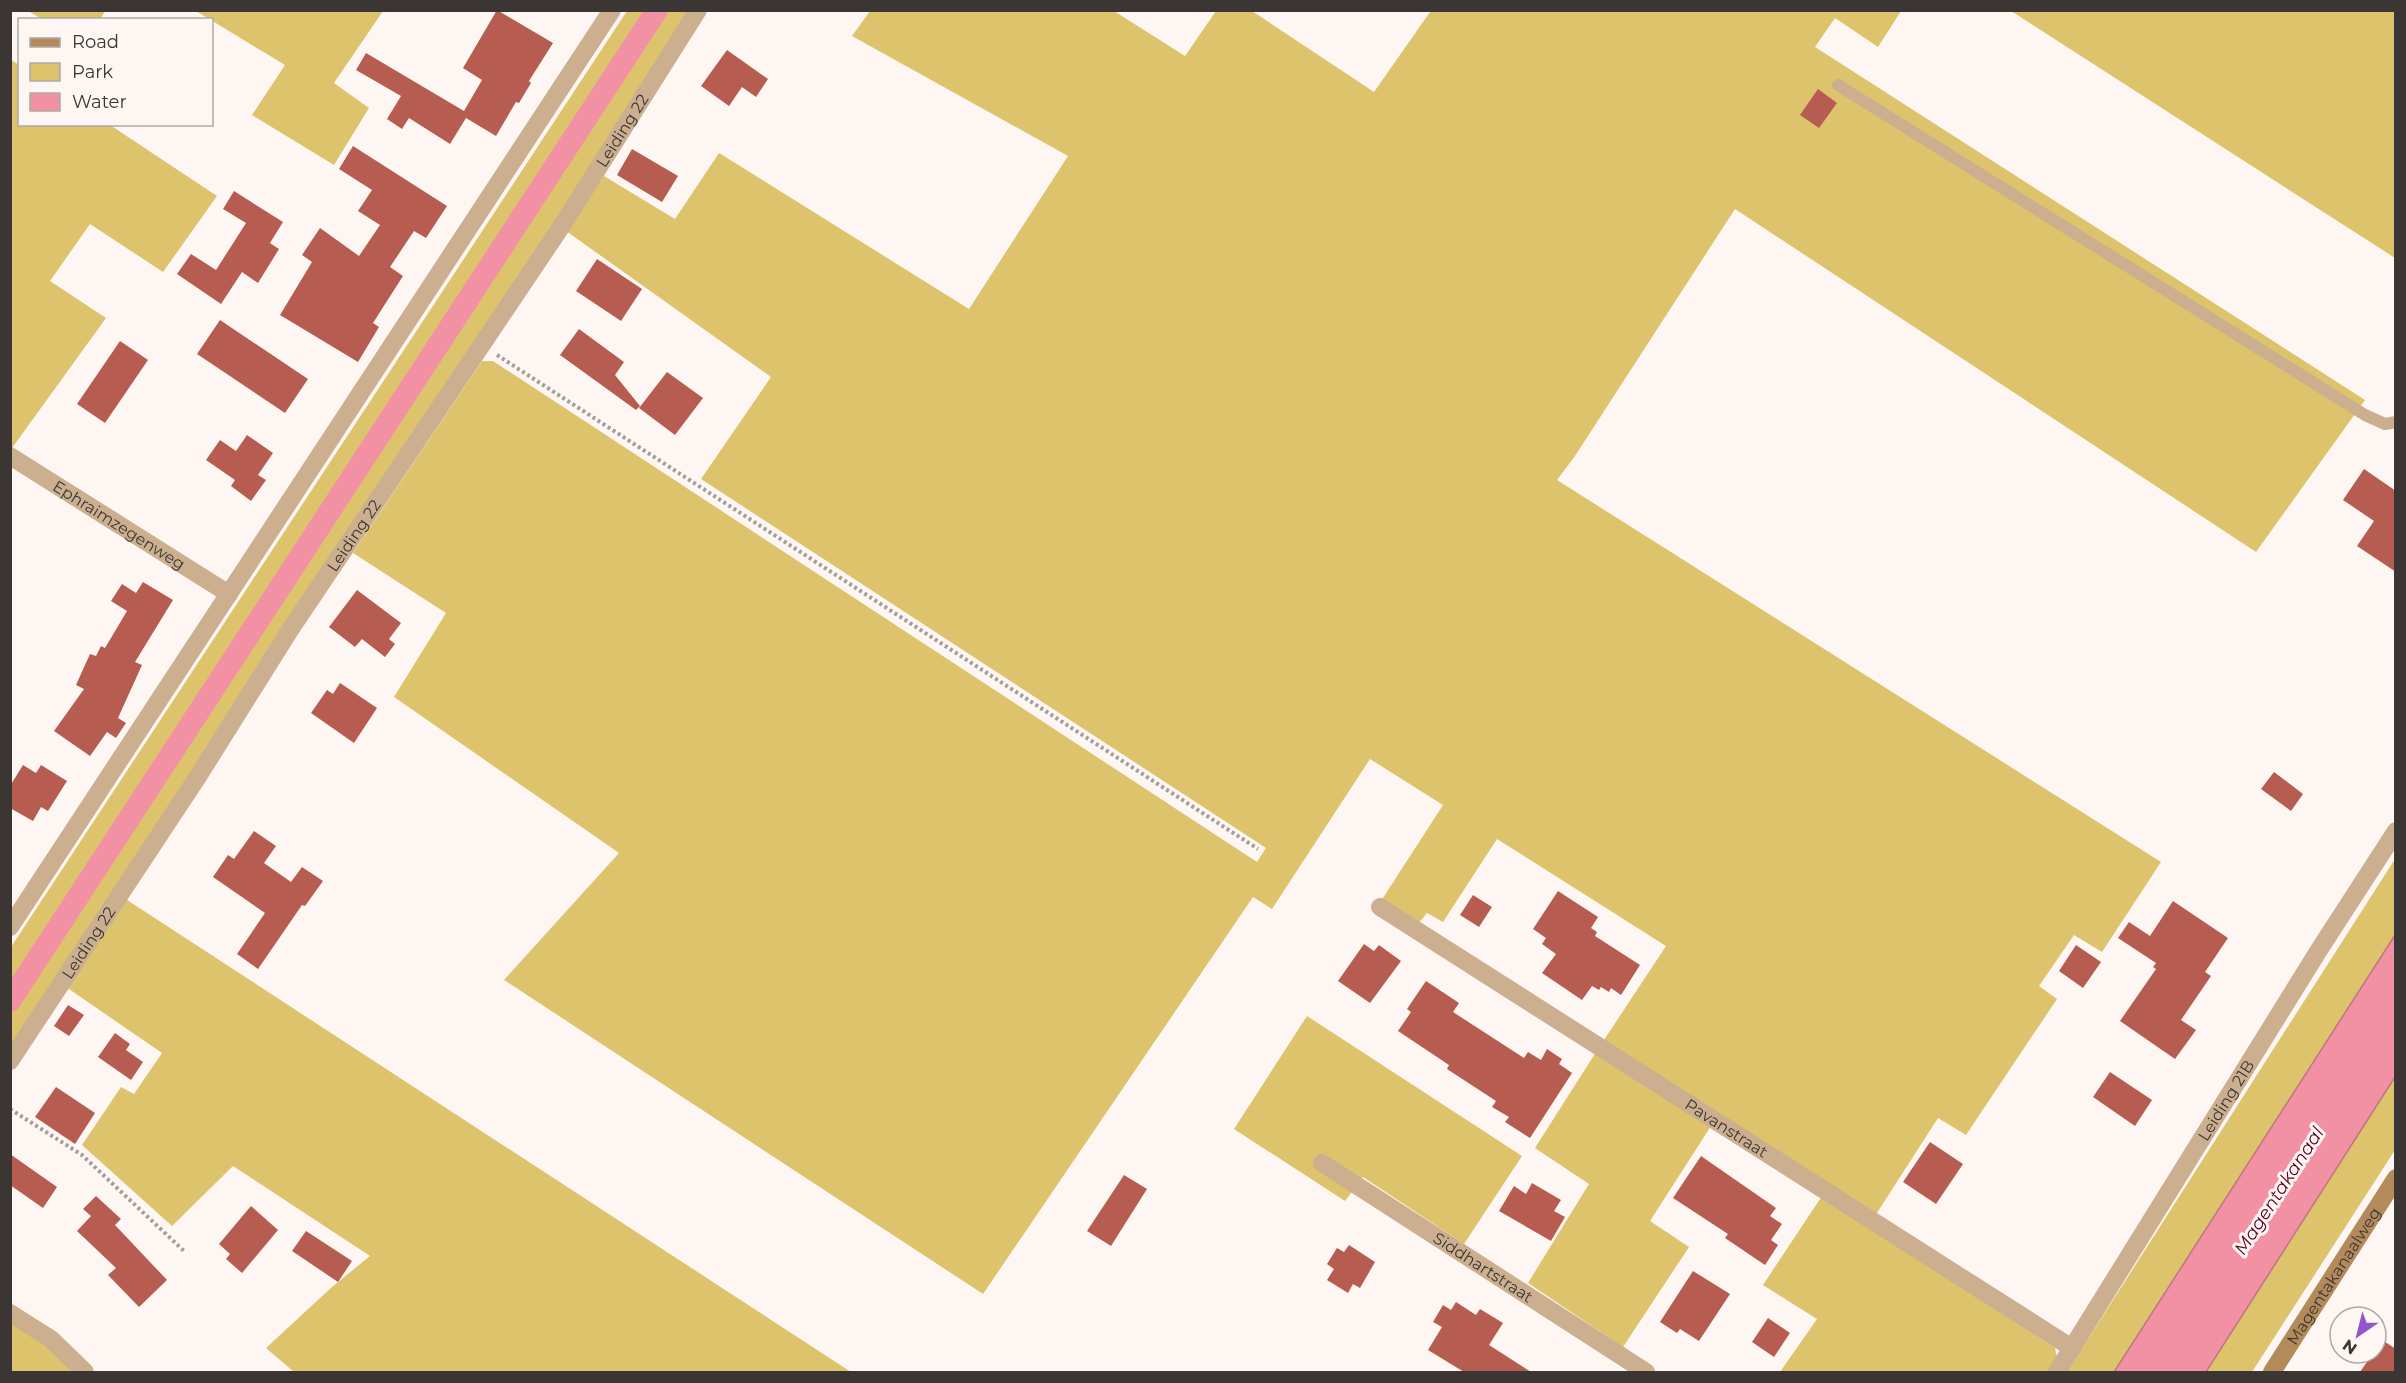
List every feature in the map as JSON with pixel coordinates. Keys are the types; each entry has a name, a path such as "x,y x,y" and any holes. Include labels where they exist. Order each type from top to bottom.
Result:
{"street":[{"path":"10,927 612,10"},
{"name":"Leiding 22","path":"10,1060 199,775 296,621 561,227 698,10"},
{"name":"Ephraimzegenweg","path":"10,456 229,594"},
{"name":"Leiding 21B","path":"2056,1372 2319,950 2396,831"},
{"name":"Pavanstraat","path":"1380,907 2072,1348"},
{"name":"Siddhartstraat","path":"1322,1163 1646,1372"},
{"name":"Magentakanaalweg","path":"2271,1372 2396,1178"},
{"path":"10,1313 51,1340 86,1372"}],"lane":[{"path":"1838,85 2366,415 2385,424 2396,422"}],"path":[{"path":"482,345 1258,849"},
{"path":"10,1109 82,1155 183,1251"}],"green space":[{"path":"28,11 105,11 101,18 40,18"},
{"path":"196,11 383,11 334,83 369,108 334,165 252,115 285,65 213,21 213,18 208,18"},
{"path":"627,11 692,11 581,184 11,1047 11,947"},
{"path":"870,11 1114,11 1185,56 1216,11 1252,11 1374,92 1429,11 1901,11 1878,47 1835,18 1815,47 2365,400 2256,552 1735,209 1575,456 1557,480 2161,862 2102,952 2074,935 2039,986 2057,999 1966,1135 1938,1118 1875,1216 1604,1040 1666,946 1497,839 1443,922 1427,913 1418,924 1381,901 1443,805 1370,759 1272,909 1253,897 983,1294 504,980 619,853 394,697 446,613 353,553 482,361 493,361 1257,862 1266,848 701,479 771,377 566,231 604,176 675,219 719,153 969,309 1068,156 852,36"},
{"path":"2011,11 2395,11 2395,258"},
{"path":"10,59 18,64 18,126 112,126 217,196 163,272 90,224 50,281 106,318 12,448 10,447"},
{"path":"2395,859 2395,935 2114,1372 2067,1372"},
{"path":"124,898 851,1372 294,1372 266,1348 332,1287 370,1256 233,1166 172,1226 82,1145 121,1087 134,1094 162,1053 66,987"},
{"path":"1307,1016 1522,1156 1464,1244 1363,1177 1345,1201 1234,1129"},
{"path":"1596,1052 1711,1126 1650,1221 1689,1247 1623,1347 1528,1283 1589,1184 1535,1148"},
{"path":"2395,1077 2395,1150 2252,1372 2206,1372"},
{"path":"1822,1196 2055,1348 2057,1358 2047,1372 1780,1372 1817,1319 1763,1285"},
{"path":"10,1321 47,1346 76,1372 11,1372"}],"water":[{"name":"Magentakanaal","path":"2395,935 2395,1077 2206,1372 2114,1372"}],"building":[{"path":"497,10 553,43 529,81 531,83 519,103 516,102 496,136 466,118 450,144 409,118 402,129 387,119 401,96 356,70 366,53 464,111 482,80 463,68"},
{"path":"727,50 768,79 756,97 742,87 729,106 701,86"},
{"path":"1818,89 1837,103 1819,128 1800,115"},
{"path":"353,146 447,206 426,238 414,231 390,267 403,276 373,323 379,327 358,362 280,315 312,262 302,255 320,228 359,256 380,225 358,211 372,190 339,169"},
{"path":"632,149 678,176 662,202 617,175"},
{"path":"234,191 283,222 270,243 279,249 258,283 242,272 221,304 177,274 191,254 216,270 246,223 223,209"},
{"path":"597,259 642,289 621,321 576,291"},
{"path":"220,320 308,379 285,413 197,354"},
{"path":"579,329 624,362 615,375 640,406 636,410 560,355"},
{"path":"120,341 148,360 105,423 77,404"},
{"path":"667,372 703,398 675,435 639,408"},
{"path":"247,435 273,453 258,475 266,480 251,501 231,486 235,480 206,460 220,440 236,451"},
{"path":"2364,469 2396,491 2396,572 2357,546 2374,521 2343,500"},
{"path":"143,582 173,600 135,662 142,665 118,718 126,723 116,738 107,732 90,756 54,731 84,689 76,685 90,654 96,656 101,646 105,648 127,611 111,601 122,584 136,593"},
{"path":"357,590 401,623 389,639 395,644 385,657 362,639 355,647 329,627"},
{"path":"340,683 377,708 354,743 311,713 327,690 333,694"},
{"path":"23,765 36,773 41,765 67,781 48,811 41,807 33,821 10,808 10,786"},
{"path":"2274,772 2303,794 2291,811 2261,789"},
{"path":"254,831 276,846 264,863 291,882 302,867 323,881 305,906 302,905 258,969 237,954 265,913 213,877 228,855 234,859"},
{"path":"1558,891 1598,917 1591,928 1597,932 1595,936 1640,965 1621,995 1611,988 1609,992 1601,987 1599,990 1592,986 1582,1000 1542,973 1556,954 1542,944 1546,938 1533,929"},
{"path":"1473,895 1492,907 1479,927 1460,915"},
{"path":"2173,901 2228,938 2205,972 2211,976 2181,1020 2196,1030 2175,1059 2120,1021 2156,969 2153,967 2156,963 2118,938 2129,922 2150,936"},
{"path":"1364,944 1374,951 1379,945 1401,961 1370,1003 1338,981"},
{"path":"2076,945 2101,962 2083,988 2059,971"},
{"path":"1426,981 1459,1003 1453,1012 1524,1058 1528,1052 1541,1060 1547,1049 1562,1059 1559,1064 1572,1073 1530,1138 1505,1122 1509,1117 1492,1107 1496,1101 1447,1069 1449,1065 1398,1031 1411,1012 1407,1009"},
{"path":"68,1005 84,1015 69,1036 54,1026"},
{"path":"115,1033 130,1044 126,1050 143,1062 131,1080 98,1057"},
{"path":"2110,1072 2152,1100 2135,1126 2093,1097"},
{"path":"56,1087 95,1113 75,1144 35,1117"},
{"path":"1930,1142 1963,1164 1936,1204 1903,1182"},
{"path":"10,1154 57,1187 43,1208 10,1185"},
{"path":"1701,1156 1776,1208 1770,1216 1782,1224 1771,1240 1778,1245 1765,1265 1725,1238 1728,1234 1673,1198"},
{"path":"1124,1175 1147,1189 1111,1246 1087,1231"},
{"path":"1532,1183 1561,1200 1554,1211 1565,1217 1551,1241 1499,1211 1514,1186 1526,1194"},
{"path":"96,1196 121,1219 115,1225 167,1280 139,1307 108,1275 116,1268 77,1231 91,1216 83,1209"},
{"path":"251,1206 278,1230 242,1273 226,1259 230,1254 219,1244"},
{"path":"306,1231 352,1261 338,1282 292,1251"},
{"path":"1349,1245 1375,1262 1360,1288 1353,1284 1348,1293 1327,1280 1334,1269 1327,1264 1337,1248 1344,1252"},
{"path":"1693,1271 1730,1294 1699,1341 1680,1329 1677,1333 1660,1322"},
{"path":"1456,1302 1476,1315 1480,1309 1503,1323 1489,1345 1531,1372 1464,1372 1428,1350 1442,1327 1433,1322 1443,1305 1451,1310"},
{"path":"1768,1318 1790,1333 1774,1357 1752,1342"},
{"path":"2388,1344 2396,1349 2396,1372 2360,1372 2365,1365 2388,1365"}],"waterway":[{"path":"10,1001 657,10"}]}
